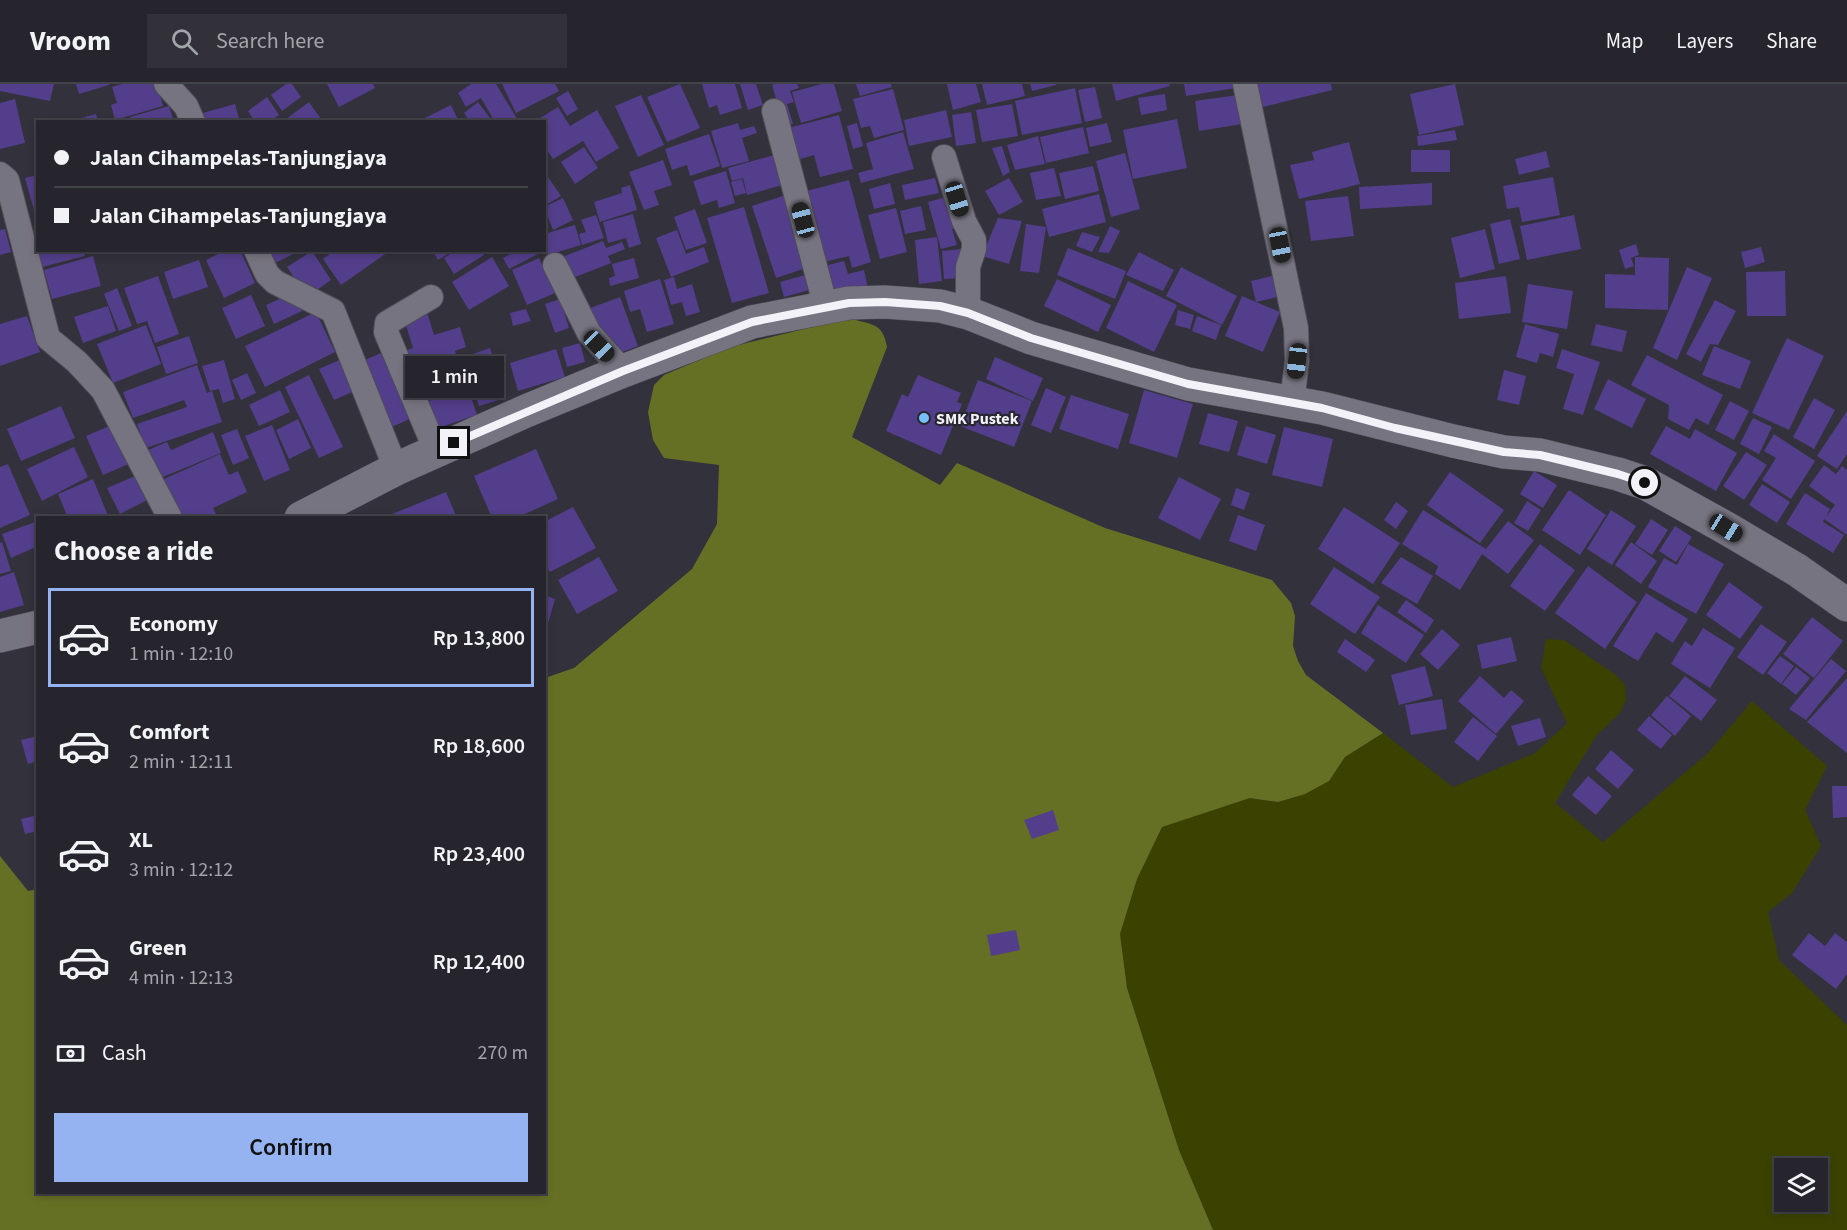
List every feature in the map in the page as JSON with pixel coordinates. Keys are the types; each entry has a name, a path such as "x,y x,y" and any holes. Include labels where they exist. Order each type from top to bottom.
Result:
{"main road":[{"path":"305,516 436,451 623,371 752,322 849,303 885,302 940,306 968,313 1031,338 1188,384 1292,402 1504,452 1540,455 1618,474 1645,483 1778,559 1847,605"},
{"path":"0,636 36,627"}],"street":[{"path":"166,84 186,106 192,120"},
{"path":"1245,84 1296,328 1297,361 1292,402"},
{"path":"774,111 826,308"},
{"path":"944,157 964,221 974,240 974,249 968,267 968,313"},
{"path":"0,174 7,180 48,338 77,362 103,390 169,516"},
{"path":"257,252 267,274 275,282 333,311 396,469"},
{"path":"555,265 590,333 623,371"},
{"path":"431,297 387,323 386,333 436,451"}],"green space":[{"path":"849,318 875,326 882,333 887,347 852,437 940,485 957,463 1105,528 1272,580 1291,603 1295,616 1293,646 1306,675 1383,733 1345,757 1329,781 1305,794 1278,802 1250,798 1162,827 1137,879 1120,934 1127,988 1179,1150 1213,1230 0,1230 0,856 28,891 36,889 36,1194 546,1194 546,678 574,668 692,569 717,524 719,465 664,458 653,440 648,412 654,385 664,375 730,347"},
{"path":"1546,639 1564,640 1616,675 1625,685 1626,700 1620,713 1596,736 1555,803 1603,842 1708,753 1752,701 1827,766 1805,810 1821,846 1792,893 1768,912 1779,960 1847,1025 1847,1230 1213,1230 1179,1150 1127,988 1120,934 1137,879 1161,827 1250,798 1278,802 1329,781 1345,757 1383,733 1453,787 1535,753 1567,723 1541,668"}],"building":[{"path":"0,84 54,84 50,101 0,91"},
{"path":"76,84 109,84 109,85 79,94"},
{"path":"122,84 157,84 163,106 115,120 111,105 117,103 112,87"},
{"path":"286,84 292,84 301,97 282,111 271,95"},
{"path":"327,84 373,84 375,88 339,107"},
{"path":"471,84 496,84 518,120 494,120 481,98 466,107 458,93"},
{"path":"502,84 555,84 559,91 516,113"},
{"path":"680,84 700,128 667,142 647,97"},
{"path":"702,84 735,84 742,108 720,115 717,105 709,108"},
{"path":"740,84 756,84 763,105 748,110"},
{"path":"797,84 799,88 790,91 794,102 787,104 793,124 784,126 772,85"},
{"path":"822,84 834,84 842,111 801,123 792,92"},
{"path":"856,84 891,84 892,87 860,96"},
{"path":"947,84 976,84 981,102 953,110"},
{"path":"982,84 1022,84 1025,96 987,105"},
{"path":"1030,84 1056,84 1056,85 1032,91"},
{"path":"1112,84 1169,84 1170,86 1116,101"},
{"path":"1184,84 1235,84 1235,88 1186,96"},
{"path":"1253,84 1331,84 1332,90 1259,108"},
{"path":"1455,84 1464,125 1419,135 1410,94"},
{"path":"1095,87 1102,118 1085,122 1078,90"},
{"path":"1075,88 1082,123 1022,135 1015,101"},
{"path":"893,89 904,130 874,138 870,126 861,128 853,99"},
{"path":"568,91 578,109 567,116 556,98"},
{"path":"1165,94 1167,110 1141,115 1138,98"},
{"path":"641,95 664,145 638,157 615,106"},
{"path":"1238,95 1242,124 1199,131 1195,101"},
{"path":"267,97 279,115 272,120 254,120 248,111"},
{"path":"15,99 25,143 0,149 0,103"},
{"path":"309,102 322,120 285,120"},
{"path":"478,102 492,120 469,120 464,113"},
{"path":"235,104 239,120 205,120 203,113"},
{"path":"1012,104 1018,136 982,142 976,110"},
{"path":"451,105 458,120 421,120"},
{"path":"169,106 173,120 131,120 130,117"},
{"path":"558,107 570,126 597,110 619,148 596,162 583,141 553,159 546,149 546,120 537,120"},
{"path":"946,110 952,137 909,146 904,120"},
{"path":"971,112 976,143 956,146 952,115"},
{"path":"96,114 98,120 74,120"},
{"path":"839,115 853,169 820,177 814,155 797,160 788,128"},
{"path":"1177,119 1187,168 1133,179 1123,130"},
{"path":"738,123 740,130 754,126 757,133 742,138 749,161 722,168 711,131"},
{"path":"857,123 863,146 853,149 847,126"},
{"path":"1107,123 1112,142 1090,147 1086,128"},
{"path":"1083,127 1089,153 1046,163 1040,137"},
{"path":"1455,130 1457,140 1418,146 1417,136"},
{"path":"903,132 914,169 861,183 858,173 873,169 866,143"},
{"path":"709,134 720,166 690,176 687,165 672,170 665,149"},
{"path":"1038,136 1045,164 1015,170 1007,145"},
{"path":"1349,142 1360,184 1299,199 1290,165 1314,160 1312,152"},
{"path":"1002,146 1010,172 1003,176 992,148"},
{"path":"584,147 598,168 575,184 561,162"},
{"path":"1411,150 1450,150 1450,172 1411,172"},
{"path":"1546,151 1550,167 1519,175 1515,159"},
{"path":"1125,153 1140,209 1111,217 1096,161"},
{"path":"774,155 782,185 747,195 743,178 732,181 728,168"},
{"path":"663,160 672,185 654,191 659,205 644,210 629,172"},
{"path":"1093,166 1099,191 1065,199 1059,173"},
{"path":"1054,168 1061,196 1036,200 1030,173"},
{"path":"726,171 735,203 719,208 717,200 701,205 693,181"},
{"path":"546,174 561,196 546,205"},
{"path":"36,175 36,210 34,210 25,178"},
{"path":"1553,177 1560,215 1522,222 1519,207 1507,209 1503,186"},
{"path":"935,178 939,193 905,200 902,185"},
{"path":"1009,178 1023,202 999,215 985,191"},
{"path":"742,179 746,193 735,196 731,182"},
{"path":"849,180 871,262 852,268 849,256 824,262 806,191"},
{"path":"890,183 895,204 874,209 869,189"},
{"path":"1432,183 1432,205 1360,209 1359,187"},
{"path":"630,185 637,210 600,222 594,202 622,193 621,188"},
{"path":"789,194 812,266 776,278 752,206"},
{"path":"1099,194 1106,222 1049,237 1042,209"},
{"path":"954,195 963,227 952,229 957,245 941,249 928,202"},
{"path":"1348,196 1354,236 1311,241 1305,201"},
{"path":"563,198 573,220 553,230 546,206"},
{"path":"921,206 926,230 905,234 900,211"},
{"path":"744,207 769,293 732,303 707,218"},
{"path":"896,208 907,252 880,259 868,215"},
{"path":"695,209 707,243 686,250 674,217"},
{"path":"633,214 641,244 629,248 626,238 608,243 603,222"},
{"path":"596,215 604,238 582,245 579,234 586,232 581,220"},
{"path":"1574,215 1581,249 1527,260 1520,226"},
{"path":"998,218 1022,221 1009,264 982,256"},
{"path":"1510,219 1520,259 1499,264 1490,224"},
{"path":"1026,224 1046,227 1039,273 1020,271"},
{"path":"575,225 581,245 548,255 546,233"},
{"path":"1110,226 1120,231 1109,253 1098,252"},
{"path":"5,229 11,252 0,255 0,230"},
{"path":"1485,229 1495,269 1460,278 1451,238"},
{"path":"36,230 36,252 84,252 85,256 38,268 22,233"},
{"path":"677,230 686,254 704,247 709,262 671,277 656,238"},
{"path":"1082,232 1100,237 1092,252 1076,246"},
{"path":"937,237 942,281 919,284 915,240"},
{"path":"603,241 606,248 622,242 625,249 608,256 611,263 565,281 555,260"},
{"path":"1636,244 1639,255 1631,258 1634,266 1625,269 1619,250"},
{"path":"1761,247 1765,262 1745,268 1741,252"},
{"path":"1068,248 1126,271 1115,299 1057,275"},
{"path":"962,249 964,278 944,279 942,251"},
{"path":"222,252 241,252 255,283 224,298 206,260"},
{"path":"260,252 297,252 267,267"},
{"path":"313,252 331,280 307,297 287,267"},
{"path":"332,252 388,252 341,285 323,259"},
{"path":"433,252 451,252 438,260"},
{"path":"453,252 482,252 484,255 454,274 444,258"},
{"path":"514,252 538,252 538,254 509,269 503,258"},
{"path":"1139,252 1174,270 1163,291 1126,275"},
{"path":"93,256 101,286 52,299 44,270"},
{"path":"492,257 509,286 469,310 452,282"},
{"path":"1635,257 1669,258 1668,310 1605,308 1605,274 1635,275"},
{"path":"539,258 555,293 527,305 512,270"},
{"path":"634,258 639,278 610,286 609,278 615,276 612,264"},
{"path":"199,260 208,287 173,299 164,272"},
{"path":"844,261 848,274 864,270 868,288 833,297 824,266"},
{"path":"1181,267 1237,296 1222,325 1166,296"},
{"path":"1687,267 1712,278 1677,360 1653,348"},
{"path":"1785,271 1786,316 1747,316 1746,272"},
{"path":"816,272 820,287 784,297 780,282"},
{"path":"158,276 179,334 155,343 147,321 137,324 124,288"},
{"path":"1272,276 1277,297 1256,302 1251,281"},
{"path":"1506,276 1511,313 1459,319 1455,283"},
{"path":"674,277 677,289 692,284 700,312 686,316 682,302 671,305 664,280"},
{"path":"660,279 674,324 647,332 640,309 630,312 624,291"},
{"path":"1057,279 1111,305 1098,332 1044,306"},
{"path":"1128,281 1177,305 1154,352 1106,328"},
{"path":"1528,284 1573,291 1567,329 1522,322"},
{"path":"117,288 132,326 119,331 104,294"},
{"path":"293,293 302,311 274,324 266,305"},
{"path":"251,295 265,326 236,339 222,308"},
{"path":"1242,296 1280,312 1263,352 1225,336"},
{"path":"620,297 638,346 617,354 611,338 598,342 585,310"},
{"path":"560,299 569,328 555,333 545,304"},
{"path":"1715,300 1736,311 1718,345 1710,344 1701,362 1686,354"},
{"path":"108,306 116,331 83,343 74,317"},
{"path":"526,309 531,321 513,326 510,313"},
{"path":"1178,310 1194,315 1190,329 1175,325"},
{"path":"316,312 335,352 265,387 245,346"},
{"path":"427,312 434,335 460,327 466,347 455,351 465,384 426,396 422,383 410,386 399,353 413,348 404,319"},
{"path":"27,316 40,352 0,366 0,324"},
{"path":"1197,316 1221,325 1216,340 1192,331"},
{"path":"1525,324 1559,334 1553,357 1540,353 1537,363 1516,357"},
{"path":"1596,324 1627,331 1622,352 1591,345"},
{"path":"146,325 161,364 113,383 97,344"},
{"path":"189,336 198,363 166,374 157,347"},
{"path":"1787,338 1824,356 1789,430 1752,413"},
{"path":"580,343 585,362 567,367 562,348"},
{"path":"1714,346 1751,361 1740,389 1702,375"},
{"path":"490,348 505,398 479,406 464,357"},
{"path":"556,349 565,377 518,391 510,363"},
{"path":"1562,349 1600,362 1583,415 1563,409 1574,374 1556,368"},
{"path":"381,353 410,419 385,430 356,364"},
{"path":"1647,355 1723,395 1708,425 1696,418 1689,430 1668,419 1669,405 1631,385"},
{"path":"995,357 1043,378 1033,401 986,379"},
{"path":"344,358 359,389 334,400 319,369"},
{"path":"224,360 235,399 223,403 219,389 210,391 202,366"},
{"path":"197,365 207,393 212,391 222,422 146,448 137,424 187,407 184,400 133,418 123,392"},
{"path":"1504,370 1526,376 1519,405 1497,400"},
{"path":"247,373 256,393 241,400 232,380"},
{"path":"309,375 343,447 319,458 285,387"},
{"name":"SMK Pustek","path":"918,375 961,393 957,402 962,404 941,455 886,431 902,394 908,397"},
{"path":"1608,379 1646,399 1632,428 1594,409"},
{"path":"978,380 1032,401 1014,447 960,426"},
{"path":"468,388 477,415 435,429 426,402"},
{"path":"1046,388 1066,397 1051,433 1031,425"},
{"path":"280,390 290,412 259,426 249,405"},
{"path":"1144,390 1193,404 1177,458 1129,443"},
{"path":"1071,395 1129,414 1118,449 1059,429"},
{"path":"1814,398 1835,410 1814,449 1793,437"},
{"path":"1730,401 1749,411 1734,440 1715,430"},
{"path":"61,406 75,438 21,461 7,429"},
{"path":"1847,411 1847,454 1837,469 1817,456"},
{"path":"1208,413 1238,421 1229,452 1199,444"},
{"path":"1753,418 1772,427 1759,454 1740,444"},
{"path":"298,419 311,448 289,459 276,430"},
{"path":"114,424 131,463 103,475 86,436"},
{"path":"272,425 290,470 264,481 245,436"},
{"path":"1246,426 1276,435 1267,464 1237,455"},
{"path":"1666,426 1690,439 1695,429 1737,453 1716,491 1650,454"},
{"path":"1284,427 1333,439 1322,487 1272,475"},
{"path":"237,429 249,458 233,465 221,435"},
{"path":"213,432 221,453 158,479 146,451 167,442 171,450"},
{"path":"1774,434 1815,461 1791,499 1762,480 1776,458 1764,451"},
{"path":"74,447 88,477 42,501 27,469"},
{"path":"536,449 558,499 520,516 491,516 474,476"},
{"path":"1746,452 1767,465 1744,500 1723,486"},
{"path":"220,454 229,475 238,471 247,492 213,508 217,516 176,516 173,500 164,479"},
{"path":"8,464 30,515 0,528 0,467"},
{"path":"1824,465 1836,474 1842,466 1847,470 1847,535 1824,519 1823,522 1844,535 1833,553 1786,524 1805,493 1830,509 1826,517 1835,505 1809,486"},
{"path":"1534,471 1557,485 1543,508 1520,494"},
{"path":"1450,472 1504,510 1480,543 1427,505"},
{"path":"140,474 151,498 120,514 107,488"},
{"path":"1179,477 1221,499 1200,540 1158,518"},
{"path":"93,479 108,516 67,516 58,494"},
{"path":"1762,484 1790,502 1777,523 1749,505"},
{"path":"1236,488 1250,493 1244,510 1231,505"},
{"path":"1569,490 1606,515 1580,555 1542,530"},
{"path":"446,492 456,516 387,516"},
{"path":"1527,501 1541,510 1528,531 1514,523"},
{"path":"1396,502 1408,511 1396,529 1384,520"},
{"path":"573,507 596,548 550,572 546,565 546,521"},
{"path":"1344,507 1400,543 1373,584 1318,549"},
{"path":"1423,510 1486,549 1508,521 1534,540 1508,574 1482,554 1460,590 1435,574 1438,566 1402,544"},
{"path":"1611,510 1636,526 1612,565 1587,549"},
{"path":"1238,515 1265,525 1256,551 1229,541"},
{"path":"1651,519 1668,530 1652,555 1635,544"},
{"path":"36,522 36,547 11,558 2,534"},
{"path":"1675,526 1692,537 1676,562 1659,551"},
{"path":"2,542 11,571 0,574 0,543"},
{"path":"1631,542 1657,561 1641,584 1615,565"},
{"path":"1540,544 1575,570 1545,611 1510,586"},
{"path":"1688,544 1724,564 1696,614 1648,587 1664,558 1677,565"},
{"path":"599,557 618,591 577,614 558,580"},
{"path":"1401,557 1433,576 1417,604 1381,583"},
{"path":"1588,566 1637,602 1605,649 1555,613"},
{"path":"1334,567 1380,597 1355,634 1310,604"},
{"path":"14,572 24,605 0,612 0,577"},
{"path":"1729,582 1763,607 1740,639 1706,615"},
{"path":"1646,593 1688,619 1673,643 1656,632 1638,661 1613,646"},
{"path":"546,596 555,599 546,630"},
{"path":"1406,600 1434,620 1426,633 1397,612"},
{"path":"1378,605 1424,635 1406,663 1361,633"},
{"path":"1812,617 1843,641 1814,678 1783,654"},
{"path":"1761,624 1787,642 1763,675 1737,657"},
{"path":"1703,628 1735,648 1710,688 1671,664 1685,641 1692,646"},
{"path":"1442,629 1460,645 1438,670 1420,654"},
{"path":"1511,637 1517,661 1482,669 1477,645"},
{"path":"1345,639 1375,660 1366,672 1337,652"},
{"path":"1780,656 1794,666 1781,684 1767,673"},
{"path":"1831,659 1846,671 1806,720 1789,709"},
{"path":"1425,666 1433,696 1399,705 1391,675"},
{"path":"1796,667 1810,678 1796,695 1782,684"},
{"path":"1480,676 1504,698 1511,690 1524,701 1496,734 1458,701"},
{"path":"1685,676 1717,700 1701,721 1669,696"},
{"path":"1847,678 1847,753 1807,722"},
{"path":"1667,696 1691,716 1675,736 1651,715"},
{"path":"1442,699 1447,729 1411,735 1405,705"},
{"path":"1649,716 1672,735 1661,749 1637,730"},
{"path":"1473,717 1497,736 1478,761 1454,742"},
{"path":"1540,718 1546,737 1518,746 1511,726"},
{"path":"36,736 36,762 28,764 21,740"},
{"path":"1611,750 1634,770 1618,789 1595,769"},
{"path":"1588,776 1612,796 1596,815 1572,795"},
{"path":"1832,786 1847,786 1847,817 1833,818"},
{"path":"1053,810 1059,830 1032,839 1024,820"},
{"path":"36,815 36,831 25,834 21,819"},
{"path":"1016,930 1020,950 991,956 987,935"},
{"path":"1809,933 1825,946 1835,933 1847,942 1847,974 1836,989 1792,955"}],"place":[{"name":"SMK Pustek","path":"924,418"}],"route":[{"path":"454,443 623,371 752,322 849,303 885,302 940,306 968,313 1031,338 1188,384 1322,408 1395,428 1504,452 1540,455 1645,483"}]}
